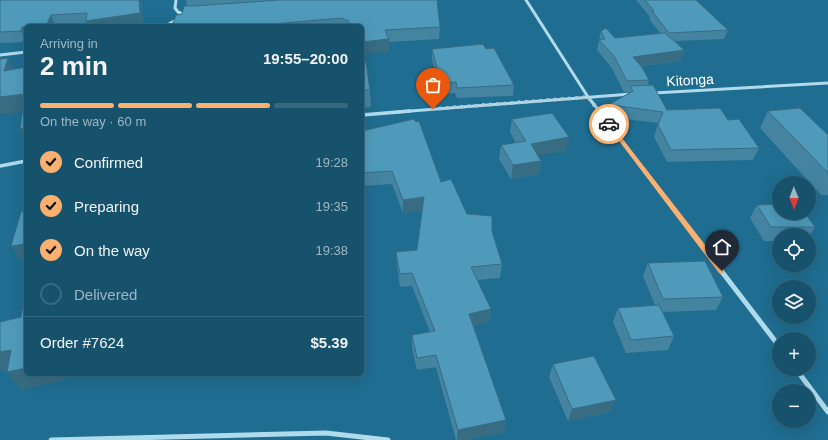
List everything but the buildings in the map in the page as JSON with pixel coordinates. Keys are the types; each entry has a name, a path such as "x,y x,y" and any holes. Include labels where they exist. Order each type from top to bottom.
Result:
{"street":[{"path":"176,0 175,8 182,14 189,15"},
{"path":"526,0 588,97 772,337"},
{"path":"168,24 183,15 182,14"},
{"path":"0,55 24,52"},
{"name":"Kitonga","path":"650,93 828,83"},
{"path":"364,115 634,94"},
{"path":"0,166 24,162"},
{"path":"801,376 828,412"},
{"path":"51,440 326,433 388,440"}],"way so far":[{"path":"433,109 588,97 609,124"}],"route":[{"path":"609,124 722,271"}]}
